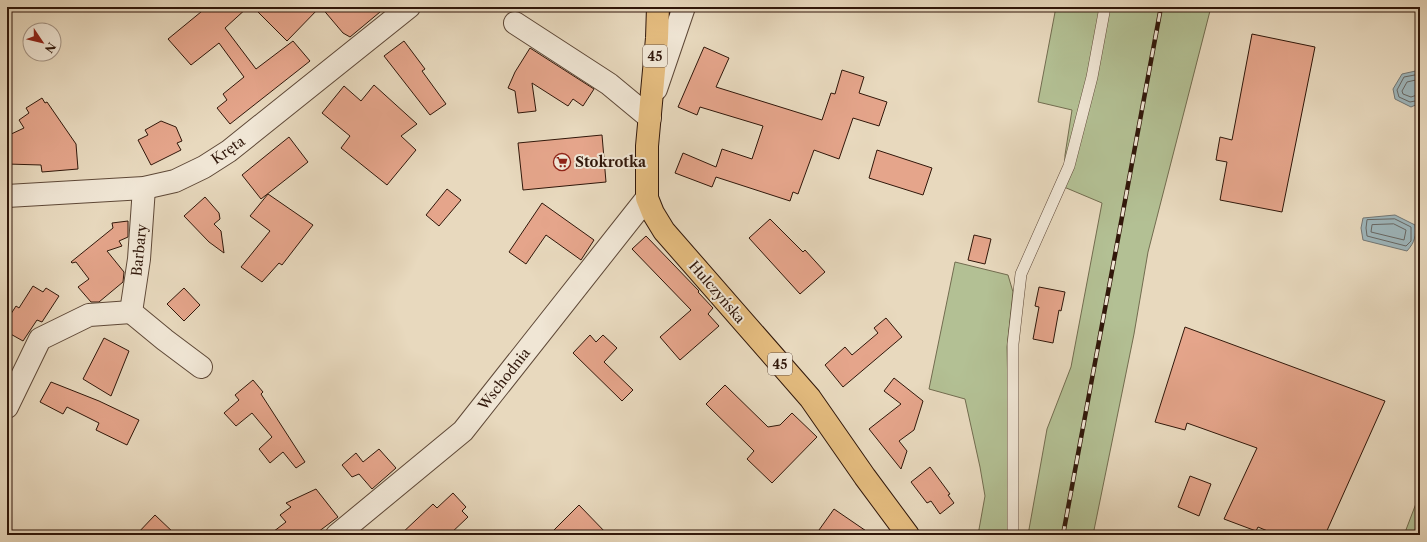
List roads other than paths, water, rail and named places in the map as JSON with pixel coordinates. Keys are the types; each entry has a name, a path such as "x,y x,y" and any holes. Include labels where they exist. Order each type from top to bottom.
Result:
{"main road":[{"name":"Hulczyńska","path":"658,7 650,112 647,198 653,213 664,231 810,398 865,477 908,535"}],"street":[{"name":"Kręta","path":"7,196 144,188 175,181 204,167 229,151 409,7"},
{"path":"515,23 650,112 684,7"},
{"name":"Barbary","path":"131,312 139,258 144,188"},
{"name":"Wschodnia","path":"337,535 463,430 647,198"},
{"path":"7,407 40,339 90,315 131,312 201,367"}],"lane":[{"path":"1014,535 1013,344 1022,274 1069,166 1092,77 1105,7"}],"water":[{"path":"1420,70 1420,103 1411,107 1395,99 1393,89 1402,74"},
{"path":"1395,215 1415,225 1414,239 1412,245 1407,251 1363,240 1361,228 1363,218"}],"railway":[{"path":"1063,535 1161,7"}],"place":[{"name":"Stokrotka","path":"562,162"}]}
